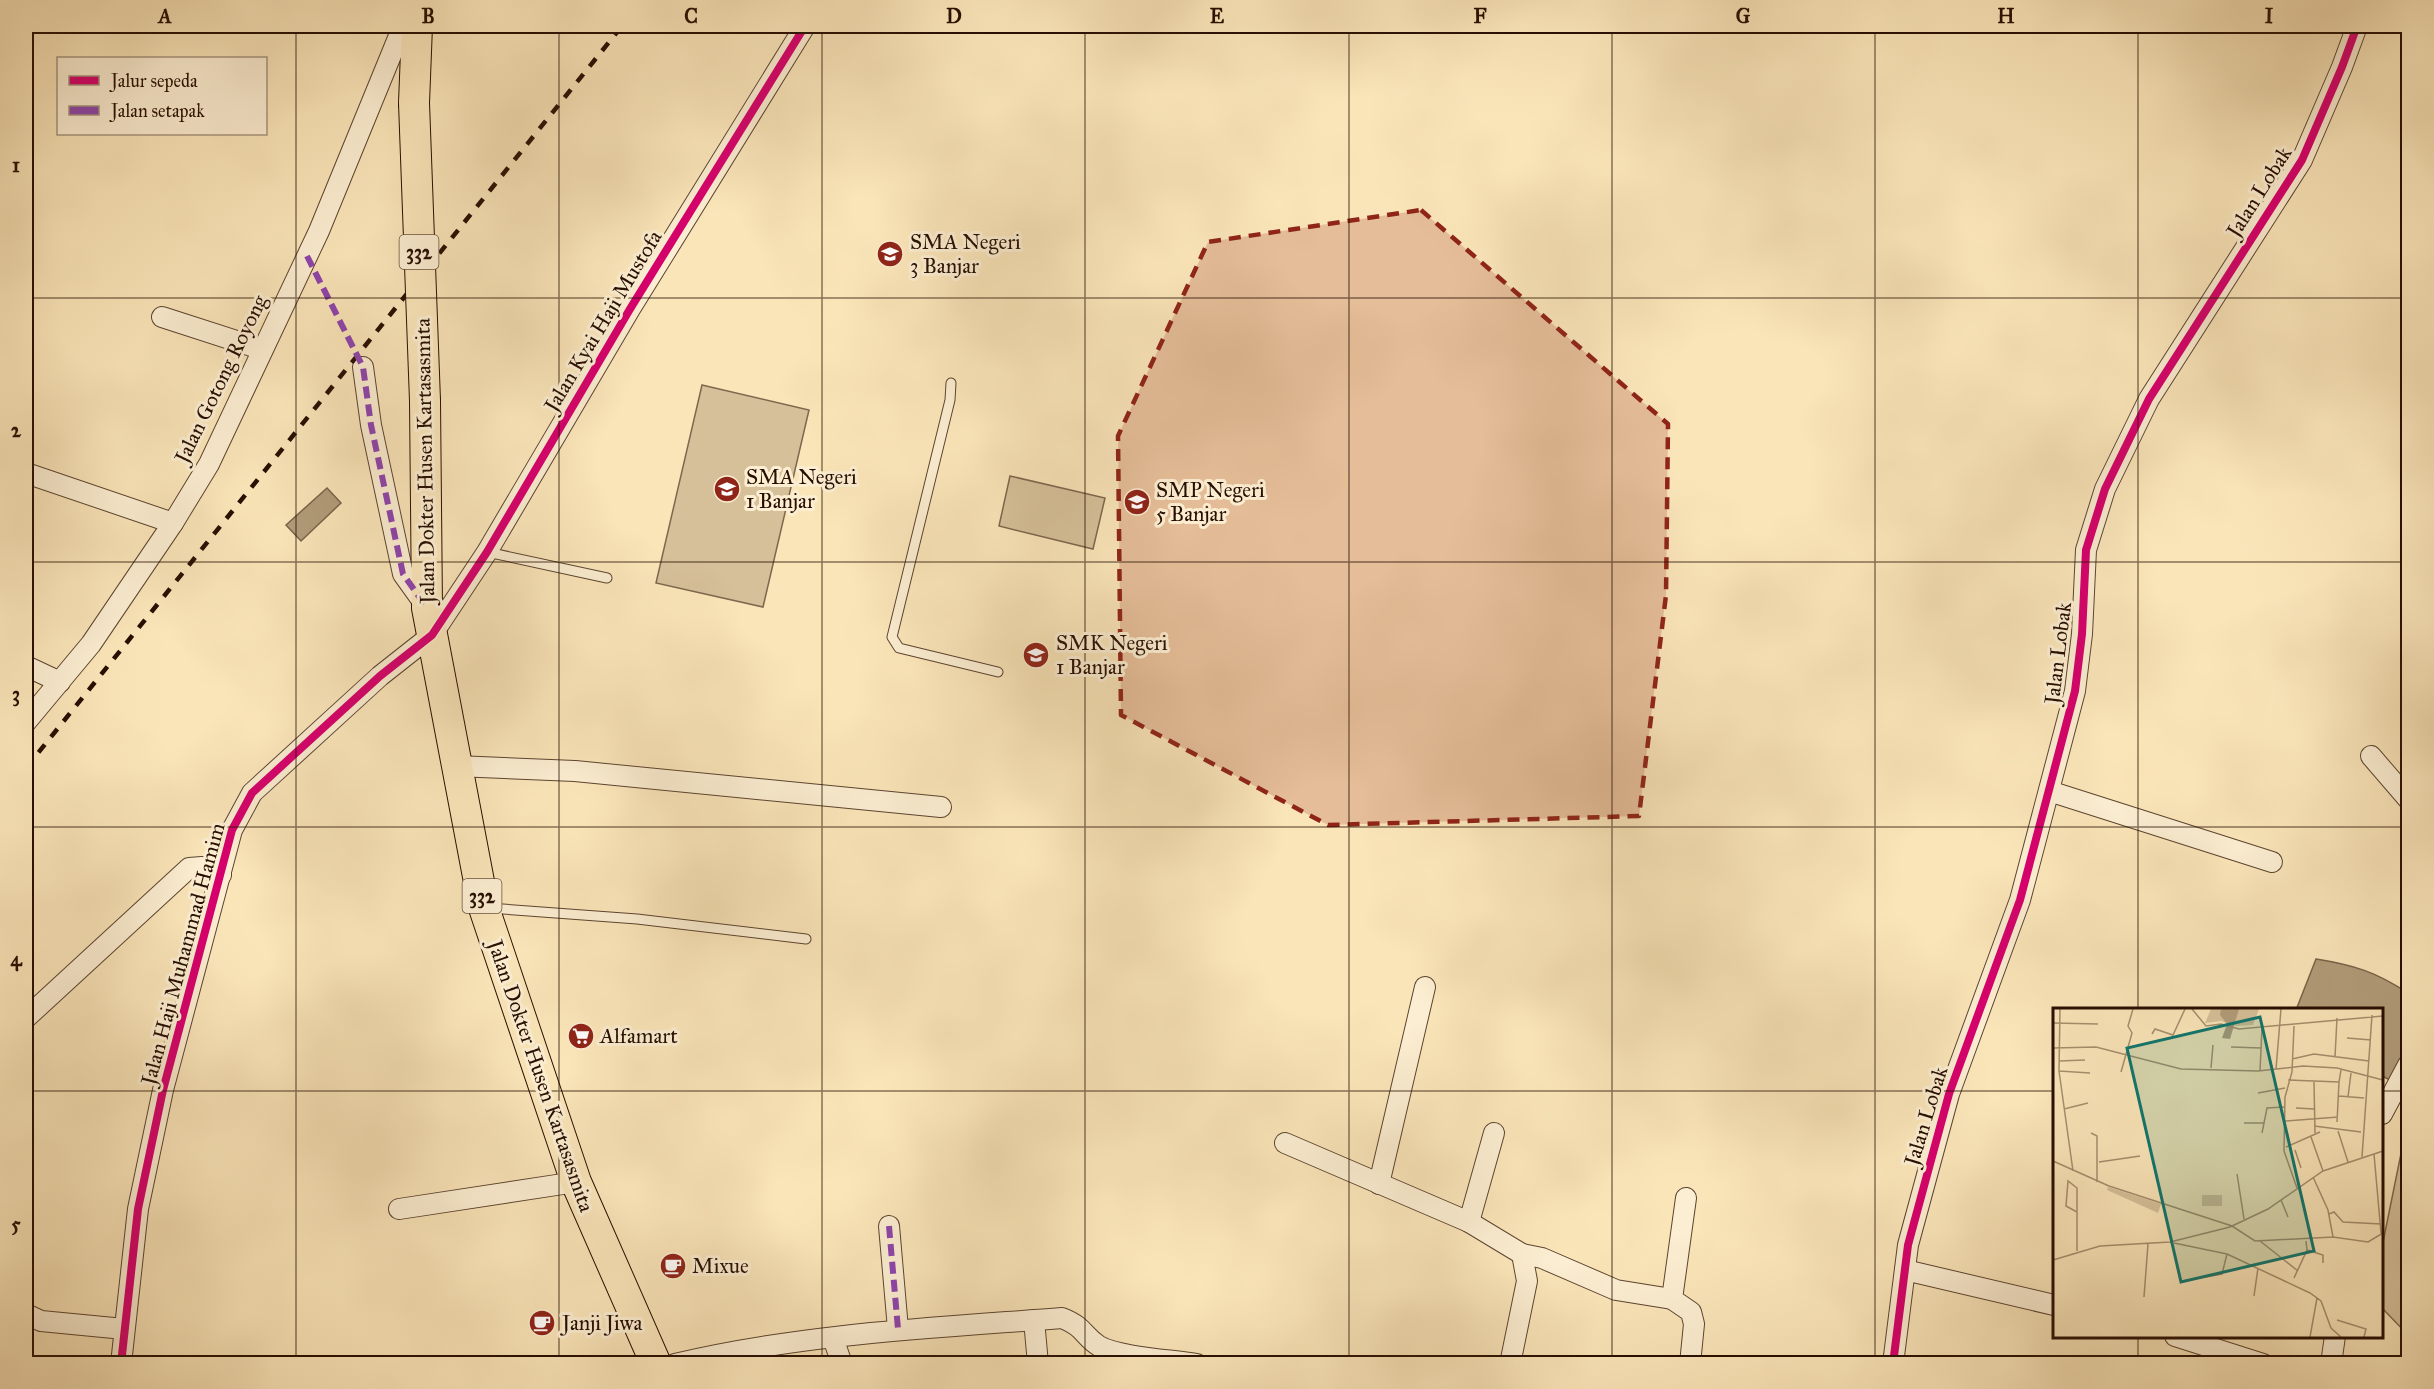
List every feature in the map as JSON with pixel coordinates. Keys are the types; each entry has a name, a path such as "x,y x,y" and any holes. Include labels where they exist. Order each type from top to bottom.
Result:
{"main road":[{"name":"Jalan Dokter Husen Kartasasmita","path":"417,26 414,103 429,622 484,908 576,1182 656,1364"}],"street":[{"name":"Jalan Gotong Royong","path":"26,722 91,644 173,523 209,464 261,349 319,231 404,26"},
{"name":"Jalan Kyai Haji Mustofa","path":"429,622 487,552 636,299 805,26"},
{"name":"Jalan Lobak","path":"1893,1364 1908,1245 1949,1094 2020,900 2075,691 2082,634 2086,550 2105,489 2149,399 2302,160 2357,26"},
{"path":"162,317 261,349"},
{"path":"363,367 371,425 403,574 429,622"},
{"path":"26,473 173,523"},
{"name":"Jalan Haji Muhammad Hamim","path":"121,1364 138,1209 163,1090 232,830 252,794 380,676 429,622"},
{"path":"26,666 60,682"},
{"path":"2371,756 2409,799"},
{"path":"456,766 575,771 941,807"},
{"path":"2049,791 2272,862"},
{"path":"26,1017 189,868 202,867 221,875"},
{"path":"1379,1184 1425,987"},
{"path":"2383,1111 2409,1065"},
{"path":"1469,1222 1494,1133"},
{"path":"1285,1143 1469,1222 1522,1254 1542,1258 1616,1290 1672,1299 1691,1312 1694,1324 1690,1364"},
{"path":"399,1209 576,1182"},
{"path":"1672,1299 1686,1198"},
{"path":"889,1226 898,1329"},
{"path":"1510,1364 1527,1281 1522,1254"},
{"path":"1905,1270 2053,1305"},
{"path":"26,1316 41,1321 124,1329"},
{"path":"675,1364 747,1348 898,1329 1062,1318 1078,1324 1100,1355 1116,1352 1197,1364"},
{"path":"1034,1320 1038,1364"},
{"path":"833,1338 842,1364"},
{"path":"2181,1338 2263,1364"},
{"path":"2331,1364 2335,1338"}],"lane":[{"path":"951,383 950,400 892,637 899,648 998,672"},
{"path":"487,552 607,578"},
{"path":"484,908 637,919 806,939"}],"highlighted area":[{"path":"1421,210 1668,424 1666,595 1639,816 1328,825 1121,715 1118,436 1208,242"}],"shaded area":[{"path":"702,385 809,410 763,607 656,583"},
{"path":"1010,476 1105,498 1093,549 999,526"},
{"path":"327,488 341,503 301,541 286,525"},
{"path":"2316,959 2364,970 2408,993 2408,1089 2383,1076 2383,1008 2297,1008"},
{"path":"2408,1129 2408,1335 2383,1309 2383,1242 2405,1134"}],"railway":[{"path":"26,768 622,26"}],"marked path":[{"path":"307,256 363,367 371,425 403,574 427,608"},
{"path":"889,1226 898,1329"}],"cycle path":[{"path":"121,1364 138,1209 163,1090 232,830 252,793 380,676 432,635 487,552 630,309 805,26"},
{"path":"1893,1364 1908,1245 1949,1094 2020,900 2075,691 2082,634 2086,550 2105,489 2149,399 2302,160 2357,26"}],"place":[{"name":"SMA Negeri 3 Banjar","path":"890,254"},
{"name":"SMA Negeri 1 Banjar","path":"727,489"},
{"name":"SMP Negeri 5 Banjar","path":"1137,502"},
{"name":"SMK Negeri 1 Banjar","path":"1036,655"},
{"name":"Alfamart","path":"581,1036"},
{"name":"Mixue","path":"673,1266"},
{"name":"Janji Jiwa","path":"542,1323"}]}
